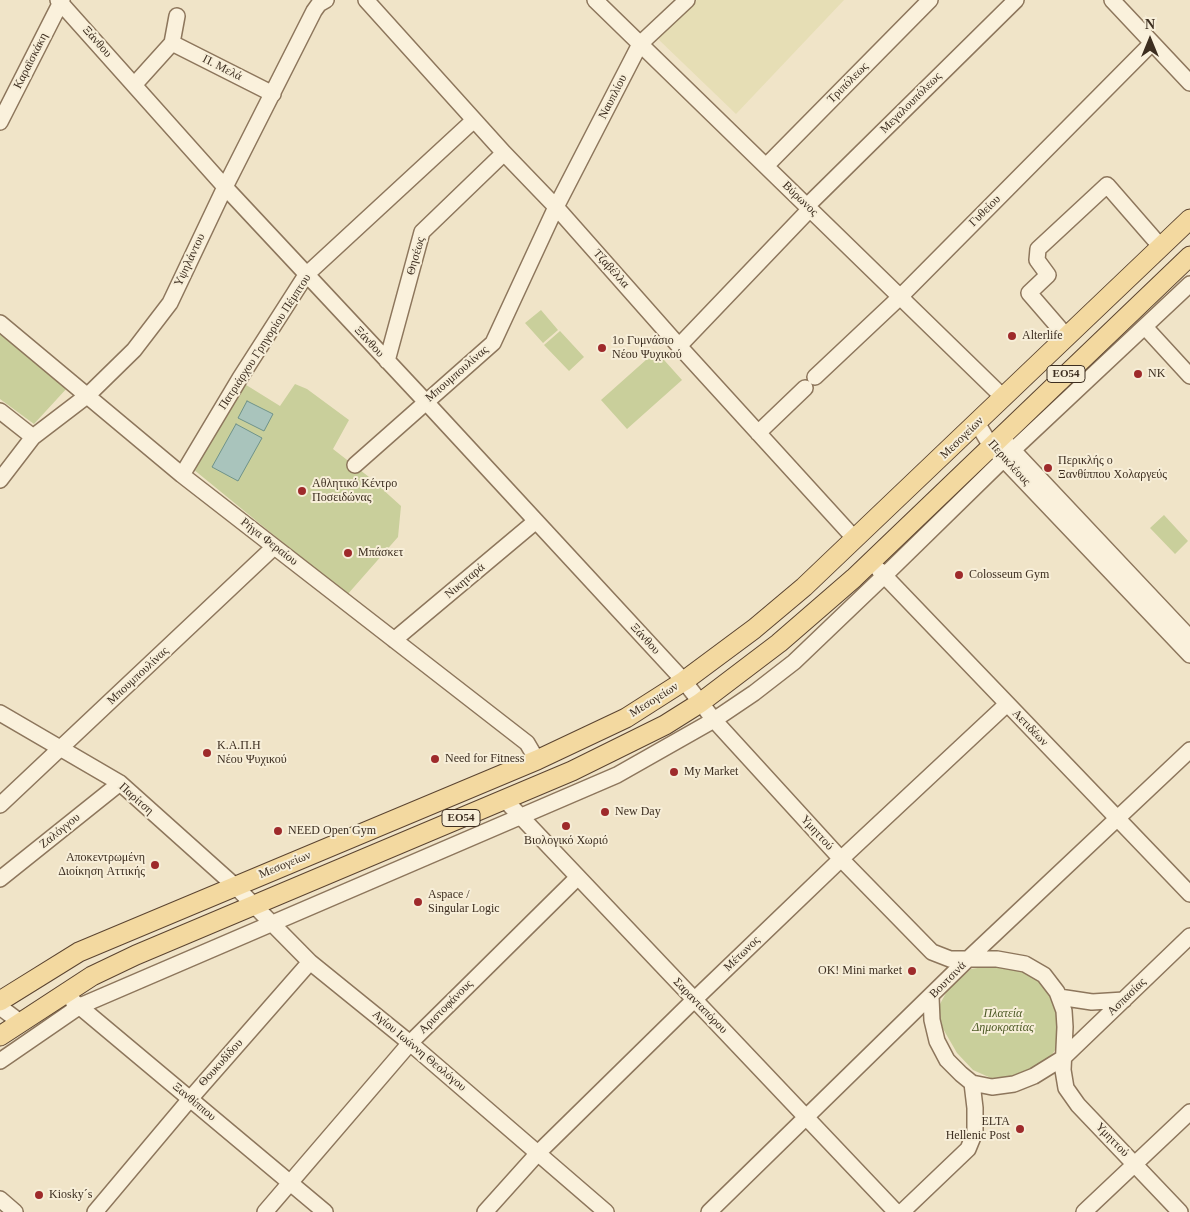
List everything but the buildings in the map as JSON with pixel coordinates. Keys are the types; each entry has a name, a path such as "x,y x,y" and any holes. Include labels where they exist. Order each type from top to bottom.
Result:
{"main road":[{"name":"Μεσογείων","path":"0,1001 78,952 537,760 626,718 684,681 754,629 804,587 1190,219"},
{"name":"Μεσογείων","path":"0,1036 63,993 136,954 255,906 572,771 658,729 700,703 778,643 1002,448 1190,256"},
{"path":"854,578 862,549 855,539"}],"street":[{"name":"Υψηλάντου","path":"0,480 33,437 88,395 134,350 170,303 225,188 314,11 319,4 326,0"},
{"name":"Βύρωνος","path":"596,0 1004,398"},
{"name":"Ναυπλίου","path":"556,207 640,44 687,0"},
{"name":"Τριπόλεως","path":"766,166 930,0"},
{"name":"Μεγαλουπόλεως","path":"679,346 809,208 1016,0"},
{"path":"1112,0 1190,83"},
{"name":"Ξάνθου","path":"61,1 225,188 684,681"},
{"name":"Καραϊσκάκη","path":"0,122 61,1"},
{"name":"Τζαβέλλα","path":"366,1 504,153 556,207 679,346 855,539"},
{"path":"135,84 172,43 177,16"},
{"name":"Π. Μελά","path":"172,43 273,94"},
{"name":"Γυθείου","path":"758,432 900,297 1152,44"},
{"name":"Πατριάρχου Γρηγορίου Πέμπτου","path":"182,475 240,378 306,275 474,120"},
{"name":"Θησέως","path":"387,361 422,232 504,153"},
{"path":"1067,337 1029,293 1048,275 1037,260 1038,249 1107,185 1161,246"},
{"name":"Μπουμπουλίνας","path":"355,465 493,343 556,207"},
{"name":"Μεσογείων","path":"0,1061 80,1006 617,775 714,720 754,694 794,662 884,576 1002,448 1145,327 1190,284"},
{"name":"Ρήγα Φεραίου","path":"0,323 182,475 527,743 537,760"},
{"path":"1145,327 1190,376"},
{"path":"0,411 33,437"},
{"name":"Περικλέους","path":"977,423 1190,638"},
{"name":"Περικλέους","path":"1002,448 1190,655"},
{"name":"Νικηταρά","path":"394,640 536,521"},
{"name":"Μπουμπουλίνας","path":"0,804 61,749 274,546"},
{"name":"Αετιδέων","path":"871,562 1190,894"},
{"name":"Υμηττού","path":"684,681 714,720 841,859 932,952 950,959 968,959"},
{"name":"Μέτωνος","path":"485,1212 538,1153 694,1000 1007,704"},
{"name":"Παρίτση","path":"0,713 120,783 235,886"},
{"name":"Βουτσινά","path":"709,1212 968,959 1190,750"},
{"name":"Ζαλόγγου","path":"0,879 120,783"},
{"name":"Σαρανταπόρου","path":"505,800 896,1212"},
{"name":"Αριστοφάνους","path":"265,1212 410,1043 578,877"},
{"name":"Αγίου Ιωάννη Θεολόγου","path":"235,886 310,962 410,1043 606,1212"},
{"name":"Ασπασίας","path":"1063,1058 1190,936"},
{"path":"931,997 932,1020 937,1041 947,1060 972,1083 992,1087 1014,1084 1034,1076 1063,1058 1064,1010 1057,992 1044,975 1025,964 997,959 968,959"},
{"name":"Θουκυδίδου","path":"95,1212 190,1098 310,962"},
{"name":"Ξανθίππου","path":"63,993 324,1212"},
{"path":"1059,997 1092,1002 1124,1000"},
{"path":"0,1007 20,1022"},
{"name":"Υμηττού","path":"1063,1058 1066,1088 1074,1099 1180,1212"},
{"path":"902,1212 968,1149 975,1132 972,1083"},
{"path":"1084,1212 1190,1112"}],"shaded area":[{"path":"697,0 844,0 736,114 657,38"}],"green space":[{"path":"541,310 558,330 543,343 525,323"},
{"path":"560,331 584,357 569,371 544,345"},
{"path":"0,332 68,387 34,424 0,399"},
{"path":"656,351 682,380 627,429 601,400"},
{"name":"Αθλητικό Κέντρο Ποσειδώνας","path":"243,383 280,406 295,384 307,389 349,420 333,449 369,477 401,506 398,537 347,595 193,469"},
{"path":"1164,515 1188,541 1175,554 1150,528"},
{"name":"Πλατεία Δημοκρατίας","path":"997,965 1019,967 1037,975 1057,1004 1060,1026 1057,1047 1048,1061 1018,1077 991,1078 973,1070 957,1053 942,1027 939,1006 948,989 971,969"}],"water":[{"path":"247,401 273,414 264,431 238,418"},
{"path":"236,424 262,438 238,481 212,467"}],"place":[{"name":"Alterlife","path":"1012,336"},
{"name":"1ο Γυμνάσιο Νέου Ψυχικού","path":"602,348"},
{"name":"NK","path":"1138,374"},
{"name":"Περικλής ο Ξανθίππου Χολαργεύς","path":"1048,468"},
{"name":"Αθλητικό Κέντρο Ποσειδώνας","path":"302,491"},
{"name":"Μπάσκετ","path":"348,553"},
{"name":"Colosseum Gym","path":"959,575"},
{"name":"Κ.Α.Π.Η Νέου Ψυχικού","path":"207,753"},
{"name":"Need for Fitness","path":"435,759"},
{"name":"My Market","path":"674,772"},
{"name":"New Day","path":"605,812"},
{"name":"Βιολογικό Χωριό","path":"566,826"},
{"name":"NEED Open Gym","path":"278,831"},
{"name":"Αποκεντρωμένη Διοίκηση Αττικής","path":"155,865"},
{"name":"Aspace / Singular Logic","path":"418,902"},
{"name":"OK! Mini market","path":"912,971"},
{"name":"ELTA Hellenic Post","path":"1020,1129"},
{"name":"Kiosky´s","path":"39,1195"}]}
